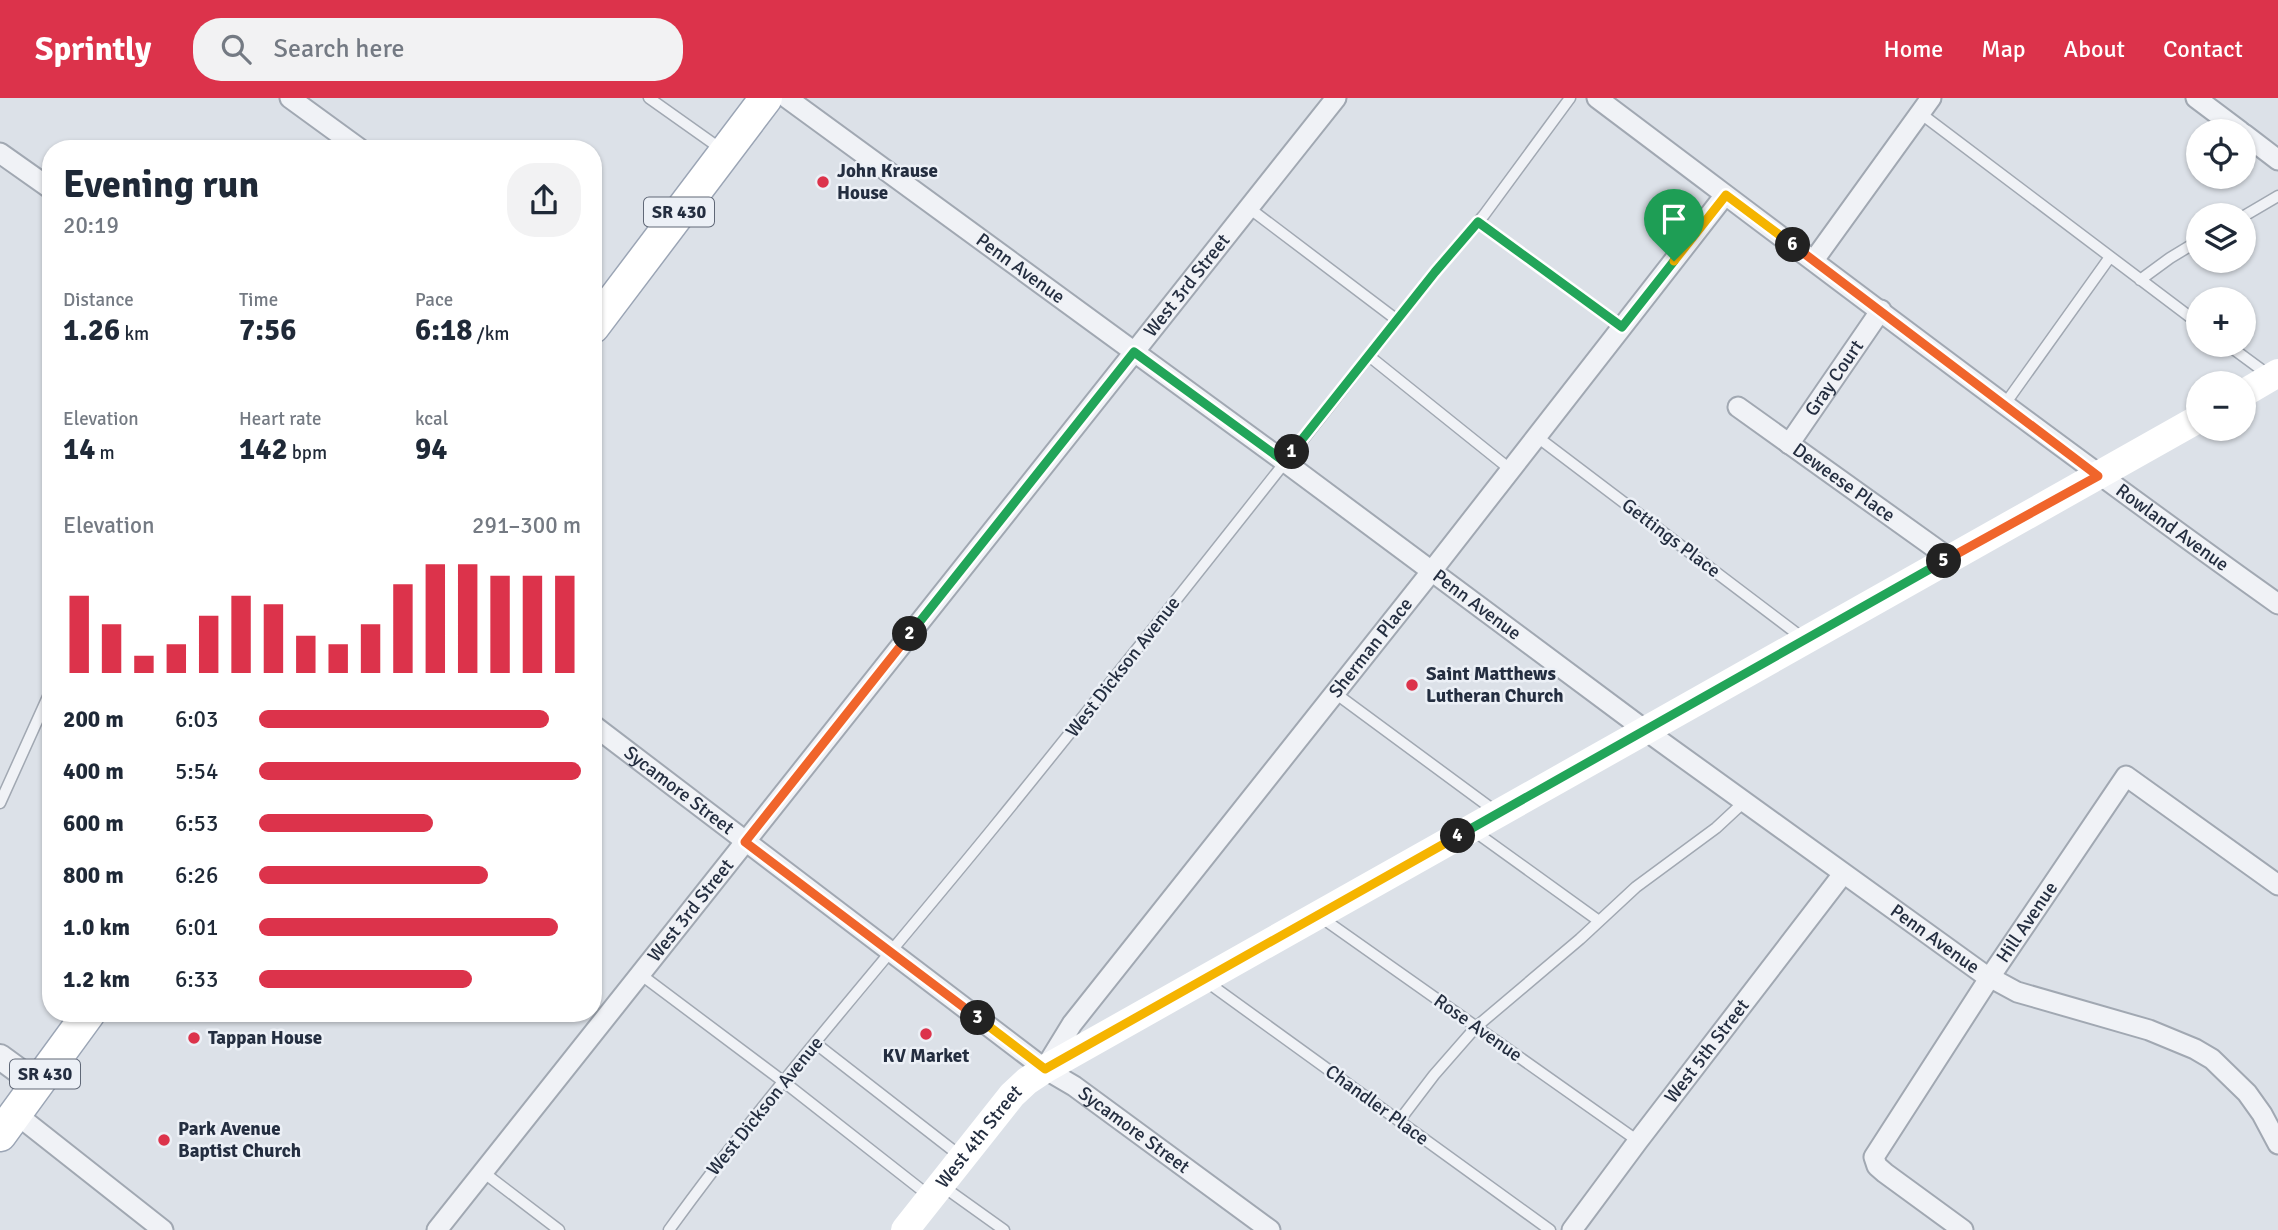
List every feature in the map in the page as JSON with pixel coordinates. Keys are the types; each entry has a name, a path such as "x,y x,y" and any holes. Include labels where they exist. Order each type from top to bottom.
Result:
{"main road":[{"name":"SR 430","path":"602,313 765,98"},
{"path":"2256,386 2275,375"},
{"name":"West 4th Street","path":"905,1230 1012,1095 1045,1069 2186,426"},
{"name":"SR 430","path":"8,1124 82,1022"}],"street":[{"path":"290,98 348,140"},
{"name":"Penn Avenue","path":"788,98 1744,802 1990,977 2017,992 2150,1030 2212,1059 2247,1093 2278,1144"},
{"name":"West 3rd Street","path":"602,1022 1336,98"},
{"name":"Rowland Avenue","path":"1597,98 2098,476 2278,604"},
{"path":"2207,101 2227,119"},
{"path":"1814,260 1926,106"},
{"path":"2256,143 2278,160"},
{"path":"0,153 42,183"},
{"name":"Sherman Place","path":"1045,1069 1072,1024 1726,195"},
{"name":"Gray Court","path":"1789,444 1881,310"},
{"name":"Deweese Place","path":"1738,407 1949,558"},
{"name":"Sycamore Street","path":"602,732 1045,1069 1074,1086 1270,1230"},
{"name":"Hill Avenue","path":"1963,1230 1885,1173 1877,1166 1874,1157 1990,977 2126,776 2278,885"},
{"name":"West 5th Street","path":"1573,1230 1843,874"},
{"name":"West 3rd Street","path":"437,1230 602,1022"},
{"path":"0,1057 37,1084"},
{"path":"8,1124 163,1230"}],"lane":[{"path":"649,98 724,152"},
{"name":"West Dickson Avenue","path":"669,1230 719,1161 1092,706 1397,320 1478,222 1570,98"},
{"path":"1926,106 2110,257 2186,314"},
{"path":"2256,209 2278,196"},
{"path":"1249,208 1397,320"},
{"path":"1478,222 1622,327"},
{"path":"2140,280 2186,248"},
{"path":"2006,404 2110,257"},
{"path":"1369,356 1511,470"},
{"path":"2247,357 2275,375"},
{"name":"Gettings Place","path":"1536,436 1805,640"},
{"path":"1335,692 1498,813"},
{"path":"0,803 42,711"},
{"path":"1399,1121 1476,1027 1636,887 1716,828 1744,802"},
{"path":"1471,829 1599,921"},
{"name":"Rose Avenue","path":"1319,916 1638,1141"},
{"path":"640,974 936,1191 1004,1230"},
{"name":"Chandler Place","path":"1204,980 1550,1230"},
{"path":"815,1043 963,1157"},
{"path":"483,1172 559,1230"}],"place":[{"name":"John Krause House","path":"823,182"},
{"name":"Saint Matthews Lutheran Church","path":"1412,685"},
{"name":"KV Market","path":"926,1034"},
{"name":"Tappan House","path":"194,1038"},
{"name":"Park Avenue Baptist Church","path":"164,1140"}],"route":[{"path":"1726,195 2098,476 1045,1069 745,842 1134,352 1285,462 1435,272 1478,222 1622,327 1674,261 1726,195"}]}
